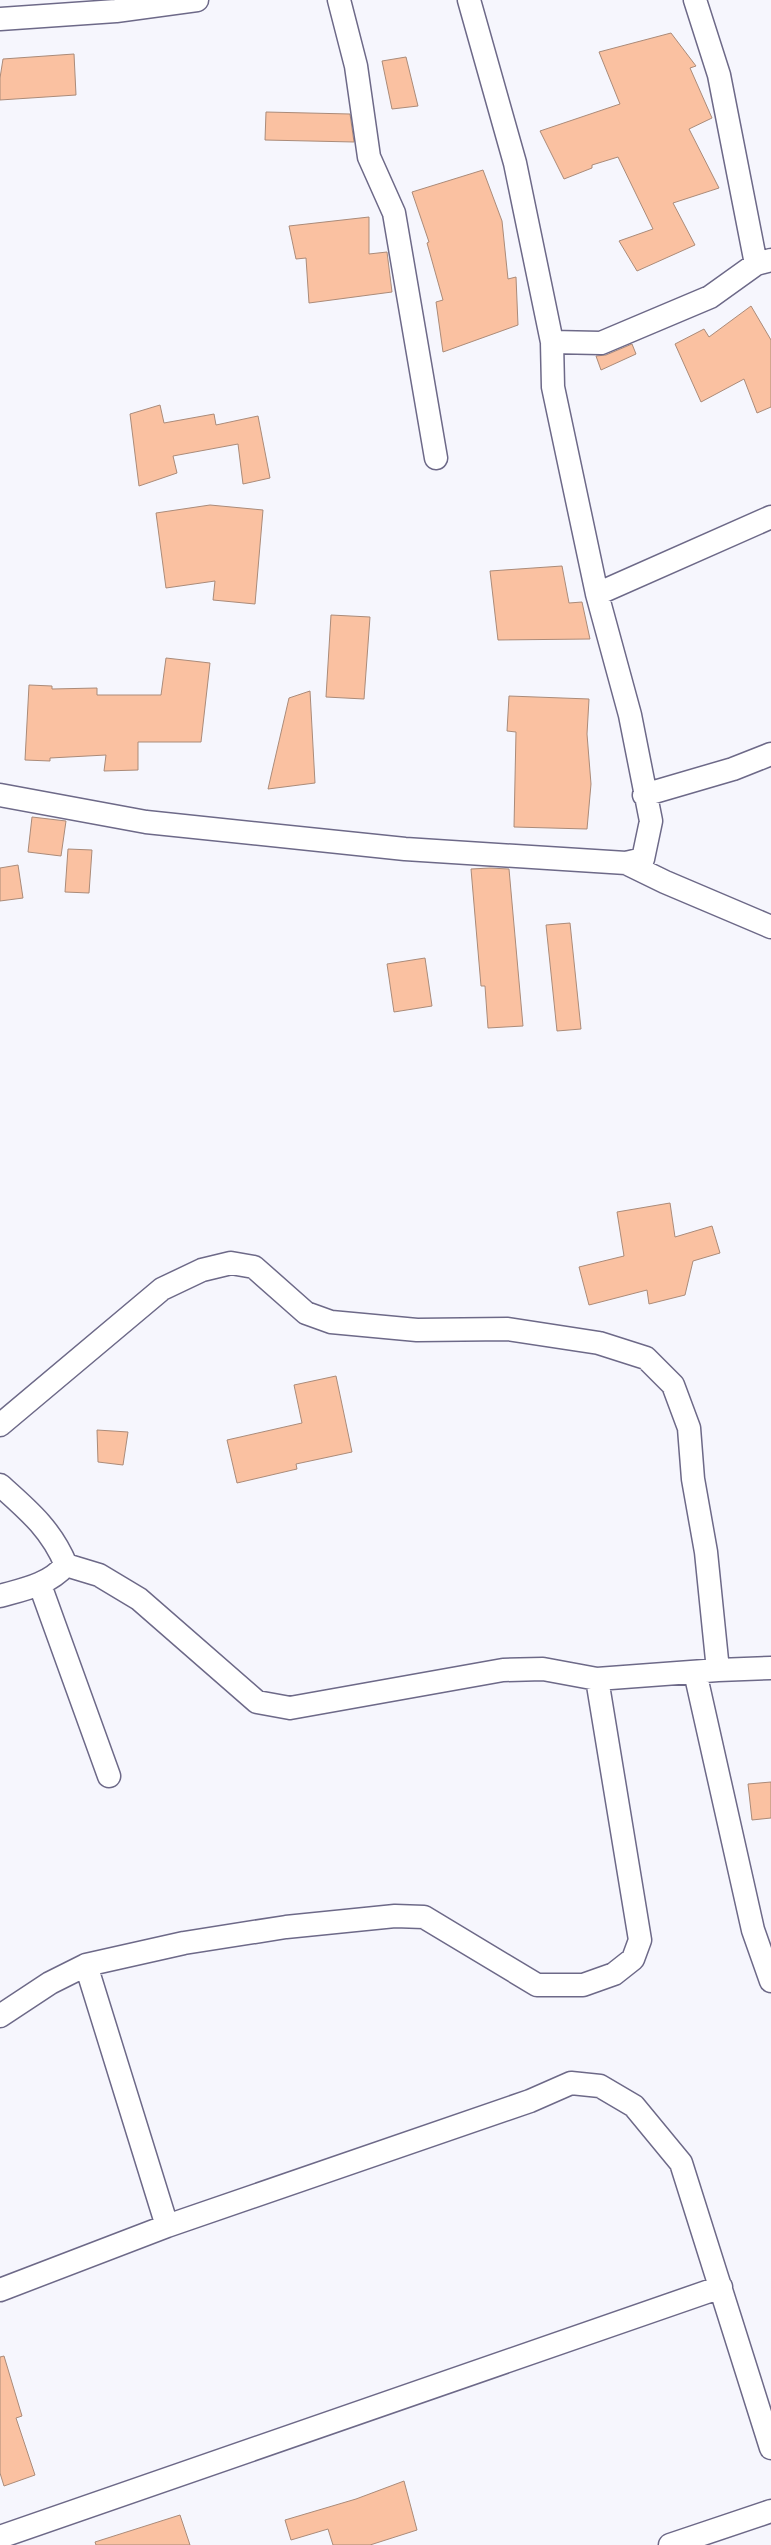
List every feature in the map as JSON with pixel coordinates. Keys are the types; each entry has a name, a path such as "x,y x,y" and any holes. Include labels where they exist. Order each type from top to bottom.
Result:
{"street":[{"path":"0,19 116,11 197,0"},
{"path":"339,0 356,66 369,157 394,213 436,458"},
{"path":"0,795 146,822 405,849 626,863 643,859 648,845 651,821 644,795 630,715 597,594 553,387 552,342 515,162 469,0"},
{"path":"552,342 601,343 710,297 763,262 718,75 695,0"},
{"path":"597,594 771,517"},
{"path":"644,795 733,769 771,754"},
{"path":"626,863 665,882 771,927"},
{"path":"0,1425 162,1289 202,1270 231,1262 254,1267 306,1313 331,1322 417,1330 508,1329 600,1343 646,1358 672,1384 689,1428 693,1478 706,1552 718,1670"},
{"path":"0,1485 41,1522 57,1544 66,1565 99,1575 139,1599 257,1702 290,1708 503,1670 543,1669 597,1679 771,1668"},
{"path":"0,1596 40,1585 55,1577 66,1565"},
{"path":"40,1585 109,1776"},
{"path":"695,1672 753,1930 771,1981"},
{"path":"0,2016 50,1983 86,1965 184,1943 286,1927 394,1916 424,1916 537,1985 583,1985 614,1974 633,1959 640,1940 597,1679"},
{"path":"86,1965 166,2226"},
{"path":"0,2290 166,2226 530,2101 571,2083 600,2086 634,2106 681,2163 771,2448"},
{"path":"0,2537 721,2287"},
{"path":"670,2545 771,2511"}],"building":[{"path":"671,33 696,66 690,68 712,118 689,129 719,188 673,203 695,245 637,271 619,241 653,229 618,157 592,165 592,168 564,179 540,131 620,104 599,52"},
{"path":"74,54 76,95 0,100 0,78 3,59"},
{"path":"406,57 418,106 392,109 382,61"},
{"path":"266,112 350,114 354,142 265,140"},
{"path":"483,170 502,221 508,279 516,277 518,325 443,352 436,302 443,300 427,243 429,242 412,192"},
{"path":"369,217 369,254 387,252 392,292 309,303 306,258 296,259 289,226"},
{"path":"751,306 771,340 771,407 757,413 744,379 701,402 675,344 704,329 709,337"},
{"path":"632,344 636,354 601,370 596,356 606,355"},
{"path":"160,405 164,423 214,414 216,425 258,416 270,478 243,484 238,444 173,456 177,473 139,486 130,414"},
{"path":"210,505 263,510 255,604 213,600 215,581 166,588 156,513"},
{"path":"562,566 569,603 582,602 590,639 498,640 490,571"},
{"path":"331,615 370,617 364,699 326,697"},
{"path":"166,658 210,663 201,742 138,742 138,770 104,771 106,755 50,758 50,761 25,760 29,685 52,686 52,689 97,688 97,695 161,695"},
{"path":"310,691 315,783 268,789 289,698"},
{"path":"509,696 589,699 587,734 591,784 587,829 514,827 516,732 507,731"},
{"path":"32,817 66,821 61,856 28,852"},
{"path":"68,849 92,850 89,893 65,892"},
{"path":"18,865 23,898 0,901 0,868"},
{"path":"471,869 509,869 523,1026 488,1028 485,986 481,986"},
{"path":"570,923 581,1029 557,1031 546,925"},
{"path":"425,958 432,1006 394,1012 387,964"},
{"path":"670,1203 675,1237 712,1226 720,1253 693,1261 685,1295 649,1304 647,1290 589,1305 579,1267 624,1256 617,1212"},
{"path":"336,1376 352,1452 296,1464 297,1469 237,1483 227,1440 302,1423 294,1385"},
{"path":"97,1430 128,1432 123,1465 98,1462"},
{"path":"771,1782 771,1818 752,1820 748,1784"},
{"path":"4,2356 22,2416 16,2418 35,2475 4,2486 0,2473 0,2357"},
{"path":"404,2481 417,2530 370,2545 333,2545 328,2529 291,2540 285,2520 356,2499"},
{"path":"180,2515 190,2545 96,2545 95,2542"}]}
